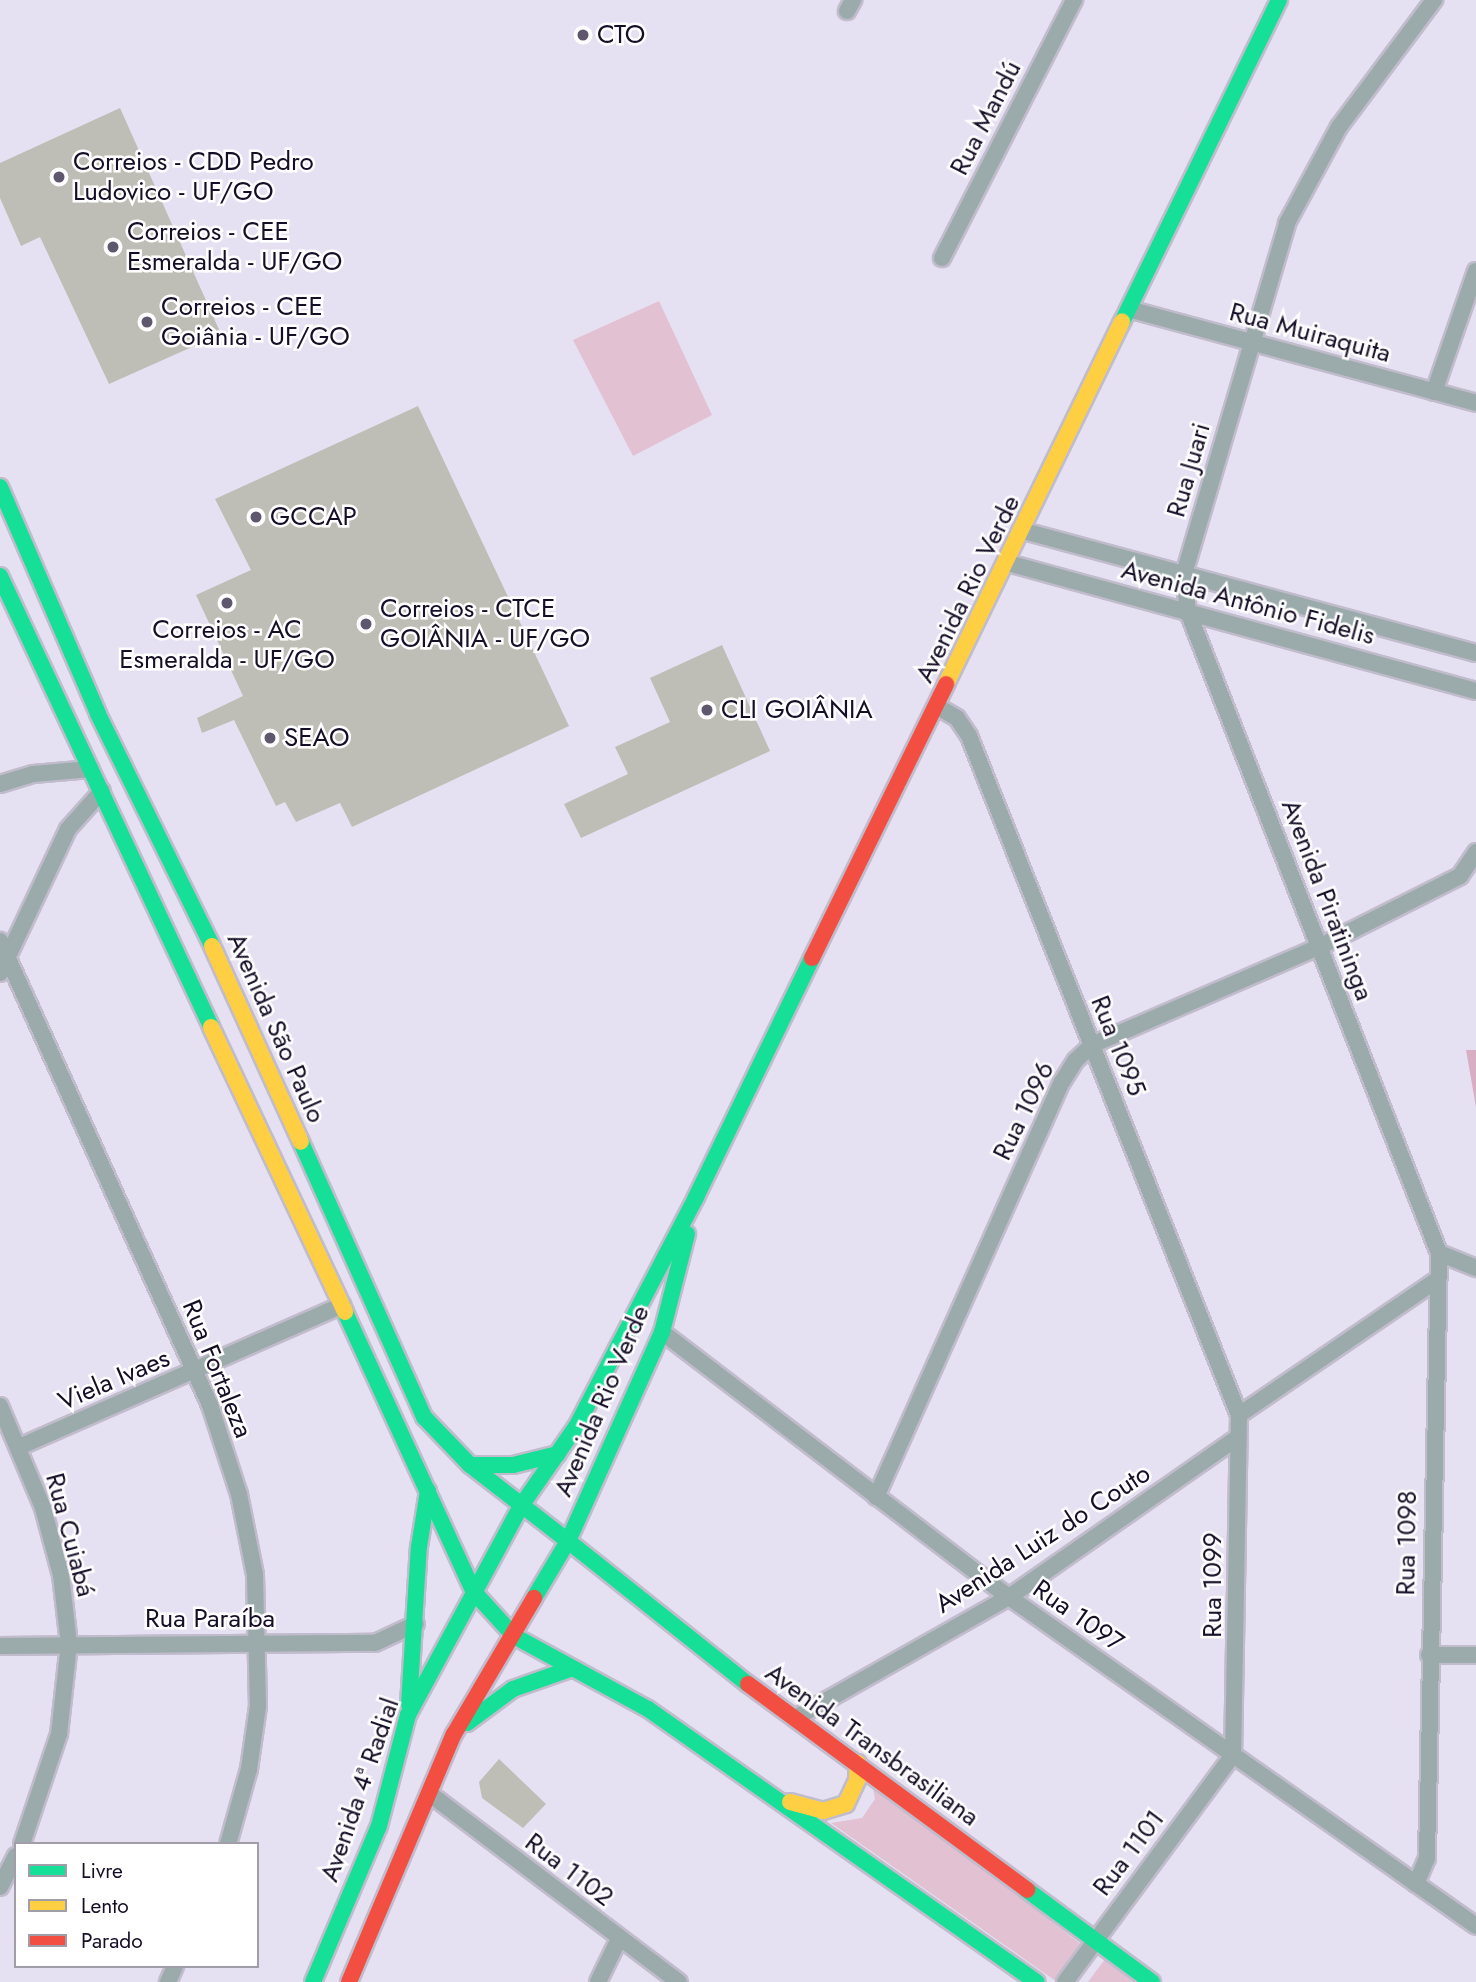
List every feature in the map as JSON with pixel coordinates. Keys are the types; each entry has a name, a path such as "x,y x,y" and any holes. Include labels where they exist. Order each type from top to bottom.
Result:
{"main road":[{"name":"Avenida Rio Verde","path":"521,1506 558,1454 619,1348 696,1197 1132,310 1279,0"},
{"name":"Avenida São Paulo","path":"0,487 98,714 352,1255 411,1396 424,1417 470,1465 568,1541"},
{"path":"0,576 54,685 474,1592 514,1636 570,1669 648,1709 1037,1982"},
{"path":"54,685 77,712 89,718 98,714"},
{"path":"92,769 113,776 149,819"},
{"name":"Avenida Rio Verde","path":"568,1541 662,1332 696,1197"},
{"path":"470,1465 513,1465 558,1454"},
{"path":"408,1715 419,1547 428,1491"},
{"name":"Avenida 4ª Radial","path":"313,1982 379,1826 408,1715 521,1506"},
{"path":"349,1982 454,1734 568,1541"},
{"name":"Avenida Transbrasiliana","path":"568,1541 672,1628 797,1717 1152,1982"},
{"path":"454,1734 513,1689 570,1669"},
{"path":"774,1798 835,1810 853,1795 858,1763"}],"street":[{"name":"Rua Mandú","path":"942,258 1074,0"},
{"name":"Rua Juari","path":"1188,612 1184,574 1287,223 1339,127 1434,0"},
{"path":"1434,392 1476,271"},
{"name":"Rua Muiraquita","path":"1132,310 1476,403"},
{"name":"Avenida Antônio Fidelis","path":"1024,531 1476,653"},
{"name":"Avenida Antônio Fidelis","path":"1008,563 1476,691"},
{"name":"Avenida Piratininga","path":"1188,612 1419,1205"},
{"name":"Rua 1095","path":"938,707 957,718 968,736 1239,1415"},
{"path":"0,784 33,774 92,769"},
{"path":"0,973 68,828 81,809 102,791"},
{"name":"Rua 1096","path":"876,1497 1062,1082 1091,1045 1319,947 1460,876 1476,852"},
{"name":"Rua Fortaleza","path":"0,941 195,1371 239,1494 255,1575 258,1706 250,1769 229,1842"},
{"name":"Rua 1098","path":"1416,1884 1427,1858 1439,1252 1419,1205"},
{"path":"1439,1252 1476,1268"},
{"path":"1239,1415 1438,1279"},
{"name":"Viela Ivaes","path":"19,1447 342,1305"},
{"name":"Rua 1097","path":"662,1332 1009,1597 1476,1926"},
{"name":"Rua Cuiabá","path":"0,1406 19,1447 61,1575 69,1644 59,1734 23,1842"},
{"name":"Rua 1099","path":"1233,1755 1239,1415"},
{"name":"Avenida Luiz do Couto","path":"797,1717 1009,1597 1238,1437"},
{"name":"Rua Paraíba","path":"0,1646 375,1643 416,1624"},
{"path":"1429,1655 1476,1655"},
{"name":"Rua 1101","path":"1065,1982 1093,1940 1233,1755"},
{"name":"Rua 1102","path":"430,1794 679,1982"},
{"path":"0,1887 14,1860"},
{"path":"598,1982 619,1939"}],"shaded area":[{"path":"659,301 712,415 633,456 573,340"},
{"path":"1466,1050 1476,1050 1476,1107"},
{"path":"872,1782 1082,1945 1057,1982 831,1823 862,1818 875,1799"},
{"path":"1105,1959 1138,1982 1088,1982"}],"building":[{"path":"120,108 221,334 109,384 40,237 21,246 0,198 0,163"},
{"name":"Correios - CTCE GOIÂNIA - UF/GO","path":"418,406 569,726 352,827 340,803 296,822 285,802 276,806 234,720 202,733 197,718 243,696 196,595 251,570 215,499"},
{"path":"722,645 770,751 581,838 564,804 628,774 615,747 670,722 650,678"},
{"path":"499,1759 546,1804 523,1828 482,1798 479,1782"}],"traffic: fast":[{"path":"1122,322 1279,0"},
{"path":"0,487 98,714 212,946"},
{"path":"0,576 211,1027"},
{"path":"521,1506 576,1427 696,1197 812,958"},
{"path":"301,1142 424,1417 470,1465 568,1541 534,1598"},
{"path":"687,1234 662,1332 568,1541 748,1684"},
{"path":"345,1312 474,1592 514,1636"},
{"path":"470,1465 513,1465 558,1454"},
{"path":"409,1704 419,1547 428,1491"},
{"path":"313,1982 379,1826 408,1715 521,1506"},
{"path":"514,1636 648,1709 1037,1982"},
{"path":"467,1723 513,1689 570,1669"},
{"path":"1027,1890 1152,1982"}],"traffic: slow":[{"path":"946,684 1122,322"},
{"path":"212,946 301,1142"},
{"path":"211,1027 345,1312"},
{"path":"790,1802 823,1811 846,1804 857,1780 858,1763"}],"traffic: jam":[{"path":"812,958 946,684"},
{"path":"349,1982 454,1734 534,1598"},
{"path":"748,1684 1027,1890"}],"place":[{"name":"CTO","path":"583,35"},
{"name":"Correios - CDD Pedro Ludovico - UF/GO","path":"59,177"},
{"name":"Correios - CEE Esmeralda - UF/GO","path":"113,247"},
{"name":"Correios - CEE Goiânia - UF/GO","path":"147,322"},
{"name":"GCCAP","path":"256,517"},
{"name":"Correios - AC Esmeralda - UF/GO","path":"227,603"},
{"name":"Correios - CTCE GOIÂNIA - UF/GO","path":"366,624"},
{"name":"CLI GOIÂNIA","path":"707,710"},
{"name":"SEAO","path":"270,738"}]}
